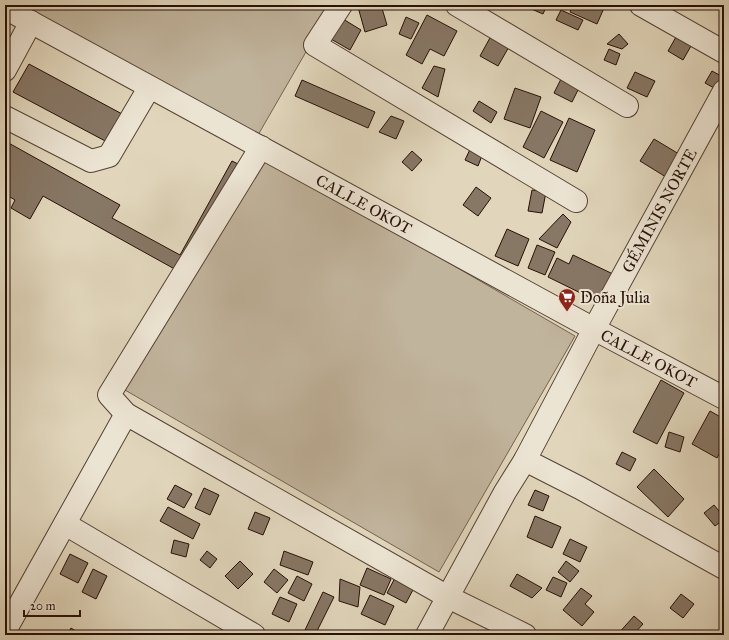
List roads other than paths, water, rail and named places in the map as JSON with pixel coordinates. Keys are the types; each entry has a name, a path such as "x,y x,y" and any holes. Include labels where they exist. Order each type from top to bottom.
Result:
{"street":[{"path":"341,5 315,45 576,201"},
{"path":"457,5 627,106"},
{"path":"641,5 724,52"},
{"name":"CALLE OKOT","path":"5,8 149,88 261,147 594,329 724,398"},
{"path":"5,70 31,22"},
{"path":"5,117 91,161 109,156 149,88"},
{"name":"GÉMINIS NORTE","path":"427,635 505,492 525,460 594,329 724,91"},
{"path":"261,147 109,395 126,414 448,597 525,635"},
{"path":"5,632 126,414"},
{"path":"525,460 580,488 724,568"},
{"path":"65,524 254,635"}],"place":[{"name":"Doña Julia","path":"567,312"}]}
